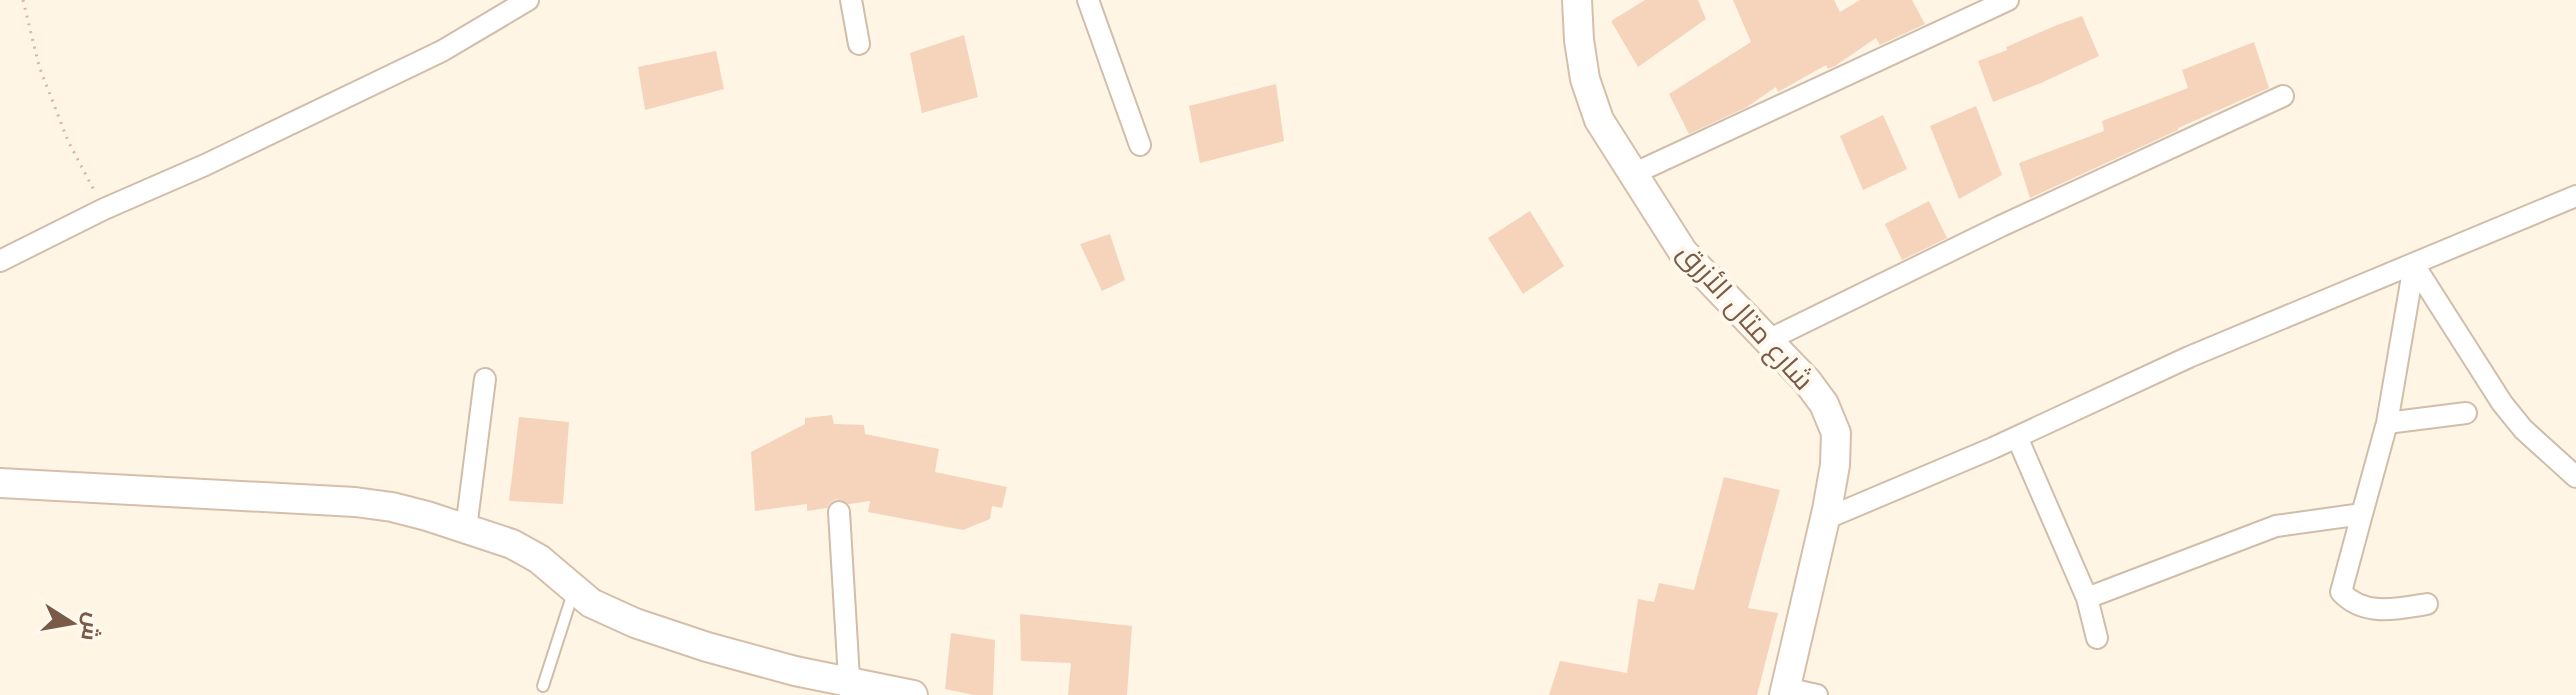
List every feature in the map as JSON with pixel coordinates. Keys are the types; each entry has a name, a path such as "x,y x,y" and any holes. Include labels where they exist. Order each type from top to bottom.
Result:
{"main road":[{"name":"شارع متال الأزرق","path":"1577,0 1585,79 1599,120 1683,252 1807,381 1824,404 1836,433 1835,465 1825,519 1784,691"},
{"path":"0,483 355,502 392,507 512,544 539,559 591,603 635,623 850,689 913,695"}],"street":[{"path":"0,261 442,51 528,0"},
{"path":"851,0 859,44"},
{"path":"1088,0 1140,145"},
{"path":"1633,174 2008,0"},
{"path":"1768,340 2001,226 2283,96"},
{"path":"1825,519 2017,437 2189,357 2576,196"},
{"path":"2414,265 2387,423 2341,592 2352,604 2389,611 2427,604"},
{"path":"2414,265 2516,421 2576,477"},
{"path":"466,529 485,379"},
{"path":"2387,423 2466,413"},
{"path":"2017,437 2087,598 2097,638"},
{"path":"839,512 850,689"},
{"path":"2087,598 2276,526 2362,514"},
{"path":"1784,691 1817,695"}],"lane":[{"path":"543,686 575,590"}],"path":[{"path":"23,0 39,66 68,141 104,209"}],"building":[{"path":"1645,0 1698,0 1706,19 1638,67 1611,21"},
{"path":"1733,0 1834,0 1840,12 1860,0 1912,0 1925,24 1880,45 1876,38 1835,66 1828,69 1826,65 1778,92 1776,87 1747,107 1689,134 1669,94 1751,42"},
{"path":"2082,16 2099,56 1993,102 1978,61"},
{"path":"964,35 978,97 922,113 910,53"},
{"path":"2254,42 2269,88 2030,198 2019,163 2104,131 2102,121 2188,88 2182,70"},
{"path":"716,51 724,89 645,110 638,67"},
{"path":"1276,84 1284,141 1200,163 1189,106"},
{"path":"1976,106 2002,175 1959,199 1930,126"},
{"path":"1883,115 1907,169 1863,190 1840,136"},
{"path":"1929,201 1947,238 1902,260 1885,224"},
{"path":"1530,211 1564,266 1523,294 1488,238"},
{"path":"1110,234 1125,280 1102,291 1080,244"},
{"path":"832,415 834,424 864,425 865,434 939,449 935,472 1007,487 1002,508 992,506 990,519 963,530 868,512 870,501 849,504 837,499 827,508 807,511 807,504 755,511 751,452 805,424 805,418"},
{"path":"519,417 569,422 563,504 509,501"},
{"path":"1724,477 1780,490 1748,608 1778,613 1757,695 1549,695 1560,661 1627,673 1638,599 1654,602 1659,583 1694,590"},
{"path":"1020,614 1132,626 1127,695 1068,695 1071,663 1021,661"},
{"path":"951,633 995,640 993,695 945,689"}]}
